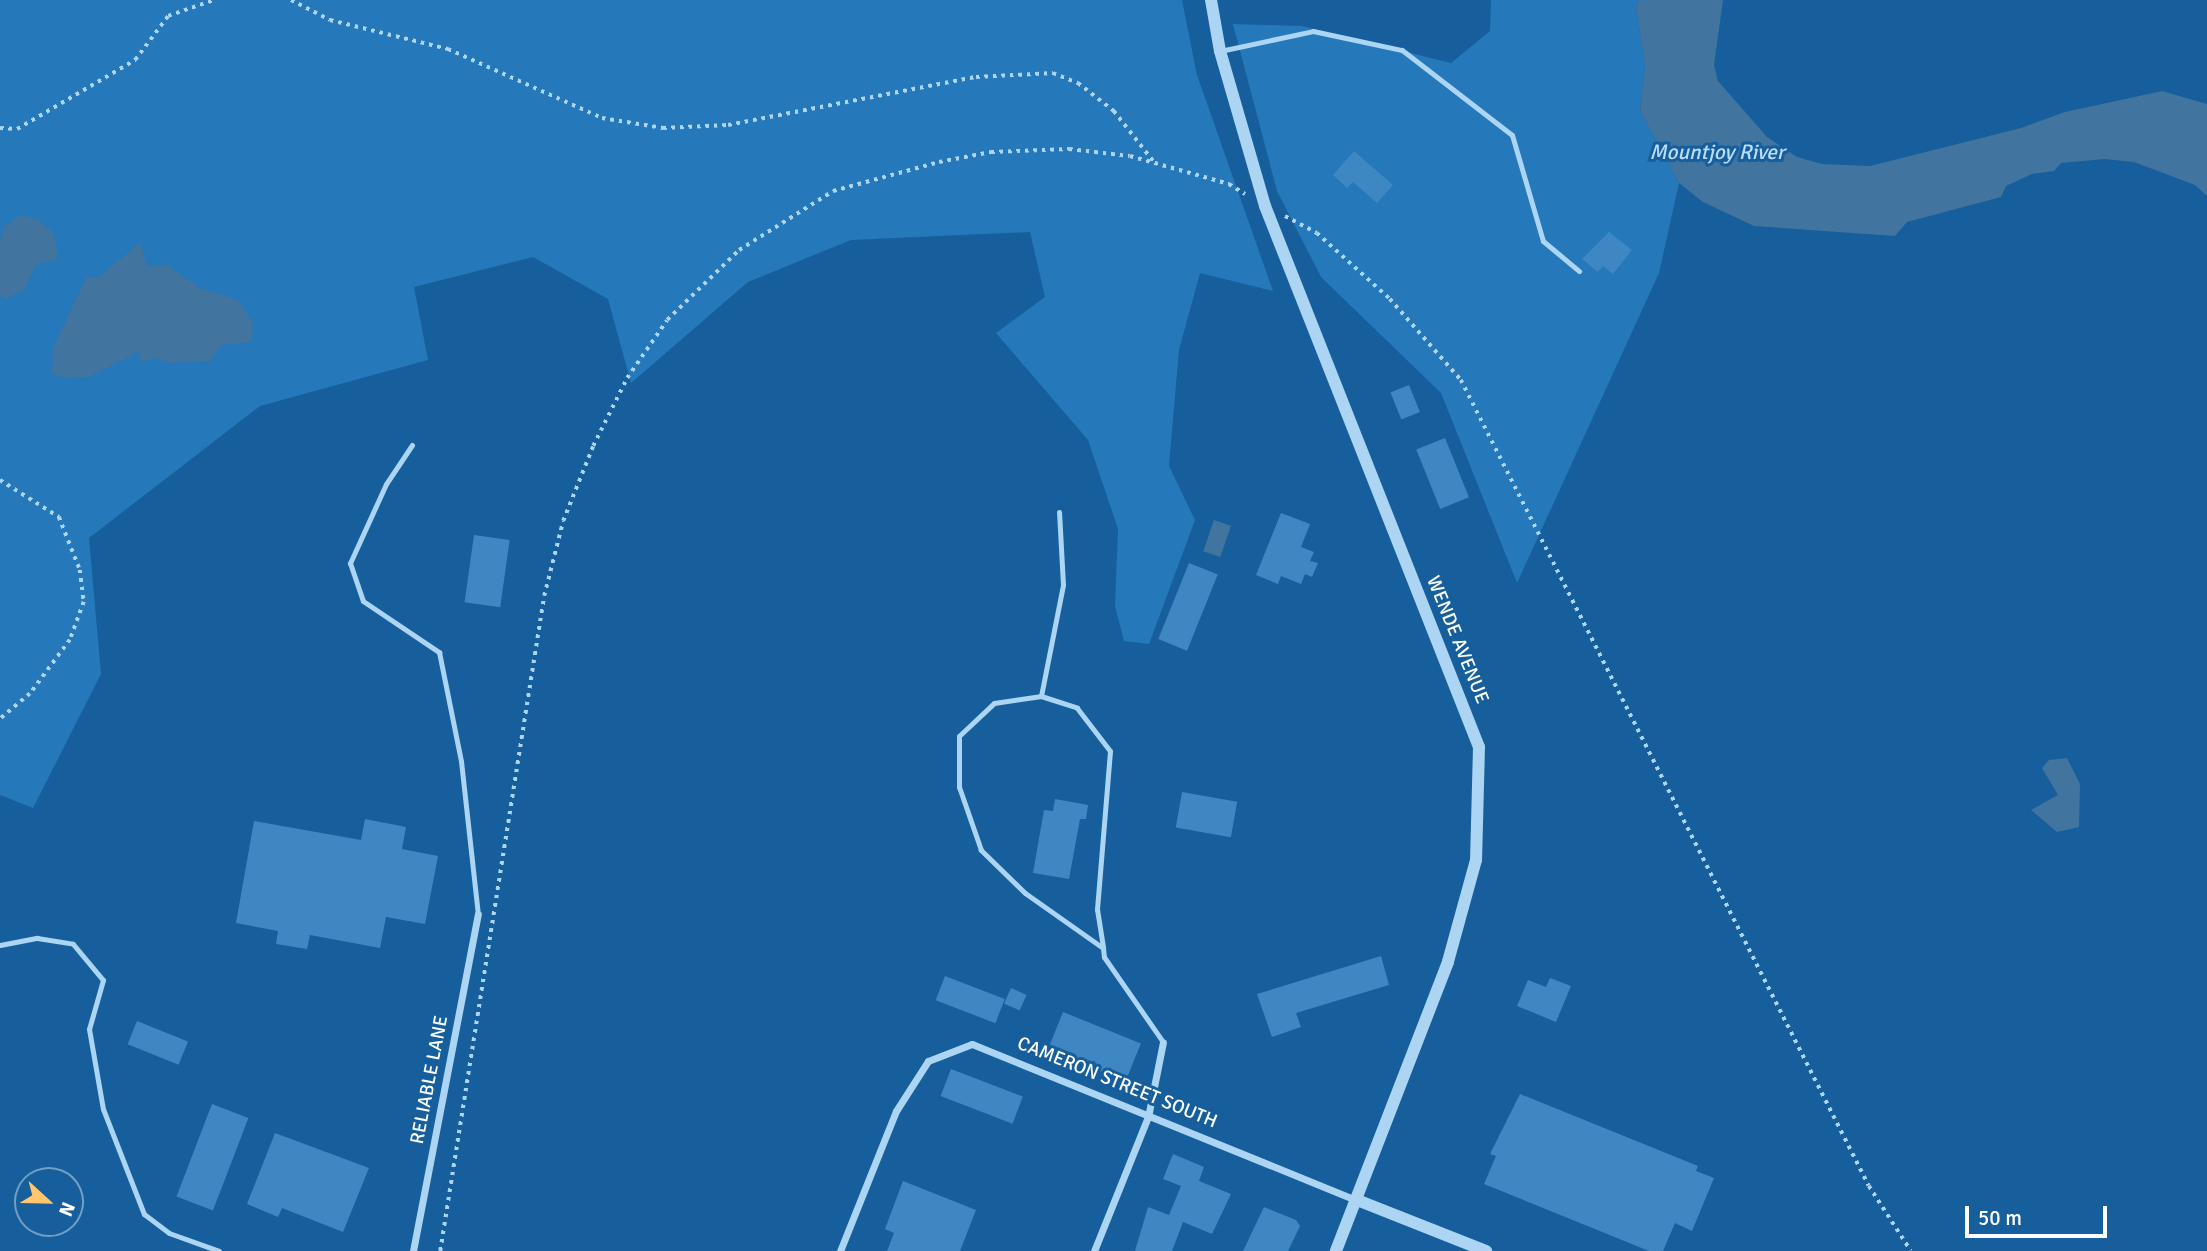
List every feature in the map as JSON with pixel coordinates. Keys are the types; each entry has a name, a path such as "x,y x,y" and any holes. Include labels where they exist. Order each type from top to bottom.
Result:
{"street":[{"name":"WENDE AVENUE","path":"1211,0 1220,51 1265,206 1479,747 1476,860 1448,962 1336,1251"},
{"name":"RELIABLE LANE","path":"412,1251 478,914"},
{"path":"1094,1251 1148,1117 1163,1042"},
{"name":"CAMERON STREET SOUTH","path":"841,1251 896,1111 928,1062 972,1044 1486,1251"}],"lane":[{"path":"1220,51 1313,31 1402,50 1512,135 1543,241 1579,271"},
{"path":"412,445 386,484 350,563 363,601 439,652 461,761 478,914"},
{"path":"1041,696 1063,585 1059,512"},
{"path":"1103,948 1025,893 981,850 959,787 960,736 995,704 1041,696 1077,708 1110,751 1097,909 1103,948 1104,957 1163,1042"},
{"path":"0,945 37,938 73,944 103,980 89,1029 103,1109 144,1214 169,1233 219,1251"}],"path":[{"path":"0,128 17,129 135,60 168,16 214,0"},
{"path":"291,0 330,20 448,49 602,118 663,128 728,125 976,77 1053,73 1078,83 1114,111 1154,162"},
{"path":"440,1251 544,596 563,521 593,446 627,378 667,320 738,250 833,191 991,152 1069,149 1154,162 1229,184 1317,233 1390,299 1461,380 1869,1186 1911,1251"},
{"path":"0,480 59,517 80,570 84,602 71,640 30,694 0,719"}],"shaded area":[{"path":"0,0 1182,0 1197,75 1273,291 1200,273 1179,350 1169,466 1195,520 1149,644 1124,641 1115,606 1118,529 1088,440 996,333 1045,297 1030,232 851,240 748,282 631,383 608,299 533,257 414,287 428,360 260,406 89,538 101,674 33,808 0,795"},
{"path":"1491,0 1639,0 1636,8 1645,65 1640,111 1679,183 1659,273 1517,583 1441,393 1321,277 1277,191 1233,24 1302,26 1451,63 1490,31"}],"water":[{"name":"Mountjoy River","path":"1639,0 1723,0 1714,65 1718,81 1767,137 1797,157 1822,164 1870,166 2021,128 2065,112 2162,91 2207,104 2207,196 2195,185 2134,162 2105,159 2061,163 2054,171 2032,174 2006,186 2001,197 1907,222 1895,236 1754,226 1703,202 1679,183 1640,111 1645,65 1636,8"},
{"path":"20,215 37,219 55,234 58,259 36,265 25,289 4,300 0,294 0,240 4,227"},
{"path":"140,242 147,266 167,265 200,288 238,300 253,323 252,342 222,345 210,361 171,363 153,358 142,363 138,352 88,377 65,378 52,373 54,346 87,276 98,278"},
{"path":"1214,520 1231,526 1220,557 1203,551"},
{"path":"2067,758 2080,784 2079,827 2057,832 2031,810 2058,795 2042,768 2049,760"}],"building":[{"path":"1354,151 1393,185 1377,203 1353,182 1347,188 1333,175"},
{"path":"1609,232 1632,250 1613,274 1603,266 1598,272 1582,259"},
{"path":"1409,385 1420,412 1401,419 1390,392"},
{"path":"1445,438 1469,497 1440,509 1416,450"},
{"path":"1281,513 1310,524 1301,547 1314,552 1310,561 1318,563 1312,577 1305,574 1301,584 1281,576 1278,584 1256,575"},
{"path":"474,535 510,540 500,607 465,602"},
{"path":"1189,563 1218,575 1187,651 1158,639"},
{"path":"1182,792 1237,802 1231,837 1176,827"},
{"path":"1055,799 1088,805 1086,819 1080,819 1069,879 1033,873 1044,810 1053,811"},
{"path":"365,819 406,827 402,849 438,856 425,924 386,917 380,948 310,935 307,949 276,944 278,931 236,923 254,821 361,840"},
{"path":"1381,956 1389,985 1296,1013 1301,1027 1272,1037 1257,994"},
{"path":"945,976 1005,999 995,1023 936,1000"},
{"path":"1550,978 1571,986 1556,1022 1517,1006 1528,980 1546,987"},
{"path":"1011,988 1027,995 1020,1010 1004,1004"},
{"path":"1063,1012 1141,1043 1126,1081 1048,1050"},
{"path":"137,1021 188,1042 179,1065 128,1044"},
{"path":"951,1069 1023,1097 1012,1124 941,1096"},
{"path":"1520,1094 1698,1166 1696,1171 1714,1178 1692,1231 1675,1223 1663,1251 1649,1251 1484,1184 1496,1156 1490,1154"},
{"path":"212,1104 248,1118 213,1210 177,1196"},
{"path":"275,1133 369,1168 343,1232 282,1208 278,1217 247,1204"},
{"path":"1173,1154 1204,1167 1199,1181 1231,1194 1212,1234 1183,1222 1172,1251 1135,1251 1148,1207 1169,1215 1181,1186 1163,1179"},
{"path":"903,1181 976,1210 960,1251 887,1251 894,1233 885,1229"},
{"path":"1264,1207 1296,1220 1300,1226 1288,1251 1243,1251"}]}
